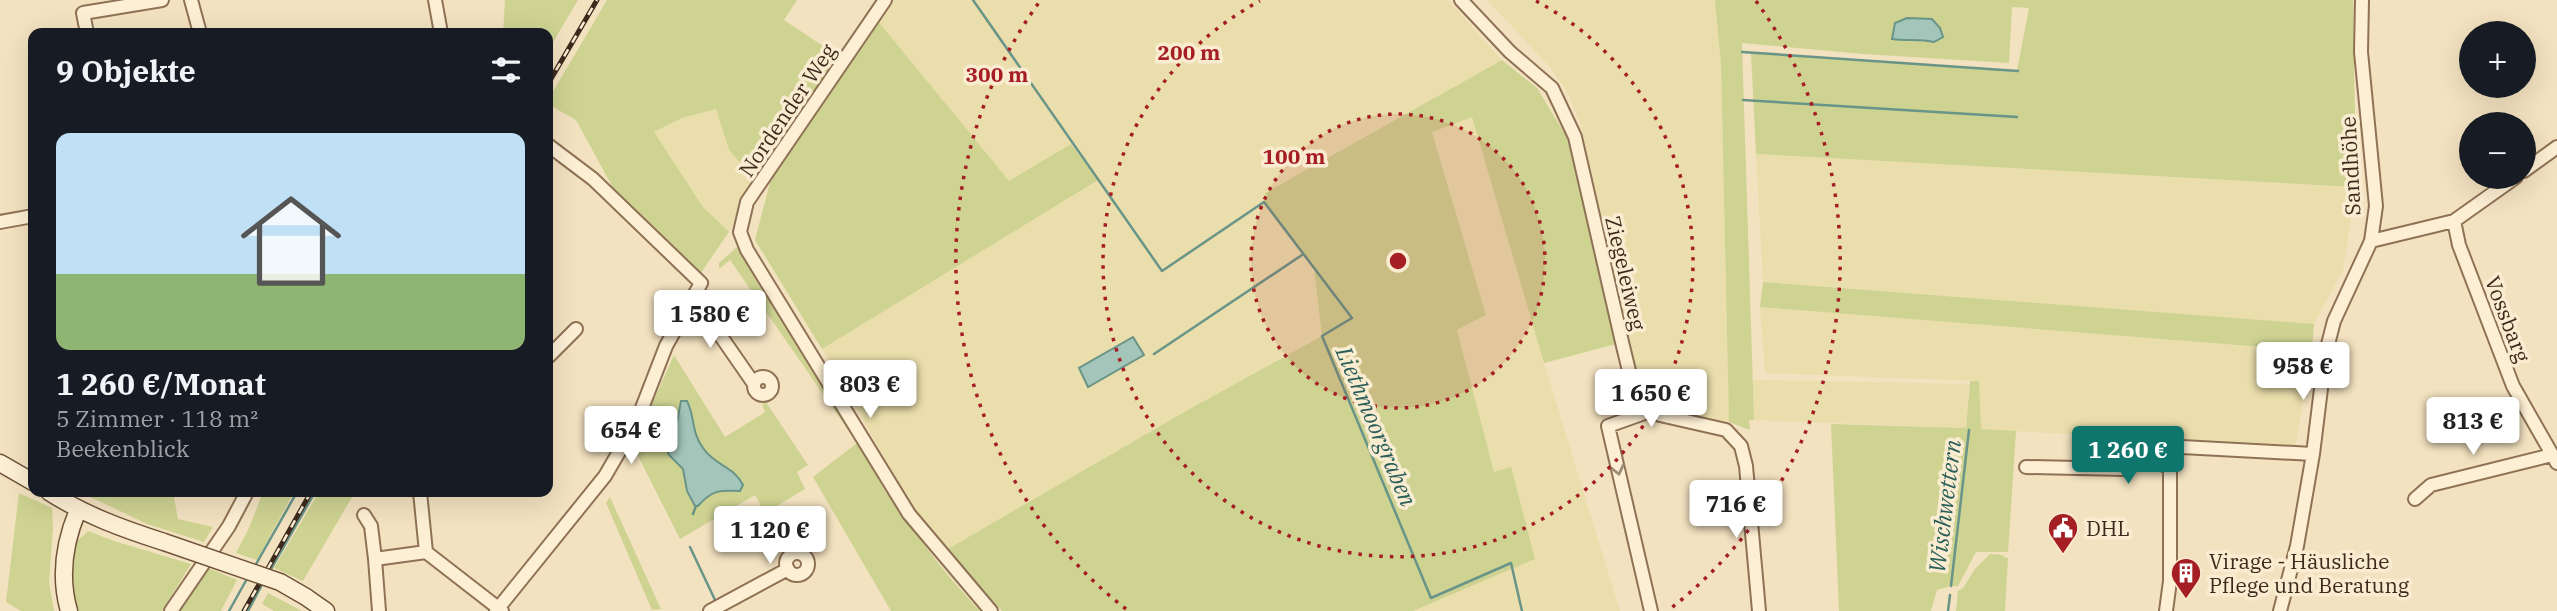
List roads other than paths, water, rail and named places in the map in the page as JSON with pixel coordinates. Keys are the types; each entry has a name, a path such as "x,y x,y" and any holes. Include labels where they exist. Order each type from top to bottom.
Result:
{"street":[{"path":"86,28 83,13 162,0"},
{"path":"191,0 199,28"},
{"path":"435,0 440,28"},
{"name":"Nordender Weg","path":"885,0 747,202 740,232 747,250 909,514 991,611"},
{"name":"Ziegeleiweg","path":"1461,0 1510,52 1552,88 1575,136 1631,379 1639,397 1653,410"},
{"name":"Sandhöhe","path":"2280,611 2298,546 2325,356 2331,333 2371,241 2375,206 2361,52 2361,0"},
{"path":"2536,162 2557,147"},
{"path":"420,497 426,552 499,610 605,476 637,421 666,346 701,283 593,179 553,149"},
{"path":"2371,241 2455,222 2500,189"},
{"path":"0,222 28,217"},
{"name":"Vossbarg","path":"2455,222 2459,245 2513,386 2554,459"},
{"path":"693,296 754,384"},
{"path":"553,352 576,329"},
{"path":"1651,611 1608,426 1653,410 1678,421 1727,430 1741,446 1746,466 1759,611"},
{"path":"2026,467 2126,469 2148,453 2182,447 2313,454"},
{"path":"2148,453 2170,469 2171,550 2166,611"},
{"path":"2415,499 2431,485 2554,459"},
{"path":"0,463 28,479"},
{"path":"57,497 78,510 120,528 280,582 326,611"},
{"path":"171,611 229,526 244,497"},
{"path":"69,611 63,589 65,555 78,510"},
{"path":"364,514 371,526 379,611"},
{"path":"374,559 426,552"},
{"path":"710,611 788,569"}],"water":[{"path":"1907,18 1932,19 1940,28 1943,37 1934,42 1892,39 1895,23"},
{"path":"1133,337 1144,355 1088,387 1079,368"},
{"path":"681,401 687,401 703,448 739,479 743,485 740,491 716,492 695,506 687,491 683,469 669,455 665,446 670,430 677,422"}],"waterway":[{"name":"Liethmoorgraben","path":"973,0 1162,271 1264,202 1352,318 1322,336 1431,598 1511,563 1522,611"},
{"path":"1742,52 2018,71"},
{"path":"1743,100 2017,117"},
{"path":"1154,354 1302,255"},
{"name":"Wischwettern","path":"1951,586 1969,430"},
{"path":"255,566 294,497"},
{"path":"270,571 312,497"},
{"path":"693,514 696,506"},
{"path":"690,547 715,600"},
{"path":"229,611 248,577"},
{"path":"248,611 263,583"},
{"name":"Wischwettern","path":"1948,611 1950,595"}],"railway":[{"path":"553,75 597,0"},
{"path":"244,611 308,497"}],"place":[{"name":"DHL","path":"2063,555"},
{"name":"Virage - Häusliche Pflege und Beratung","path":"2186,600"}]}
